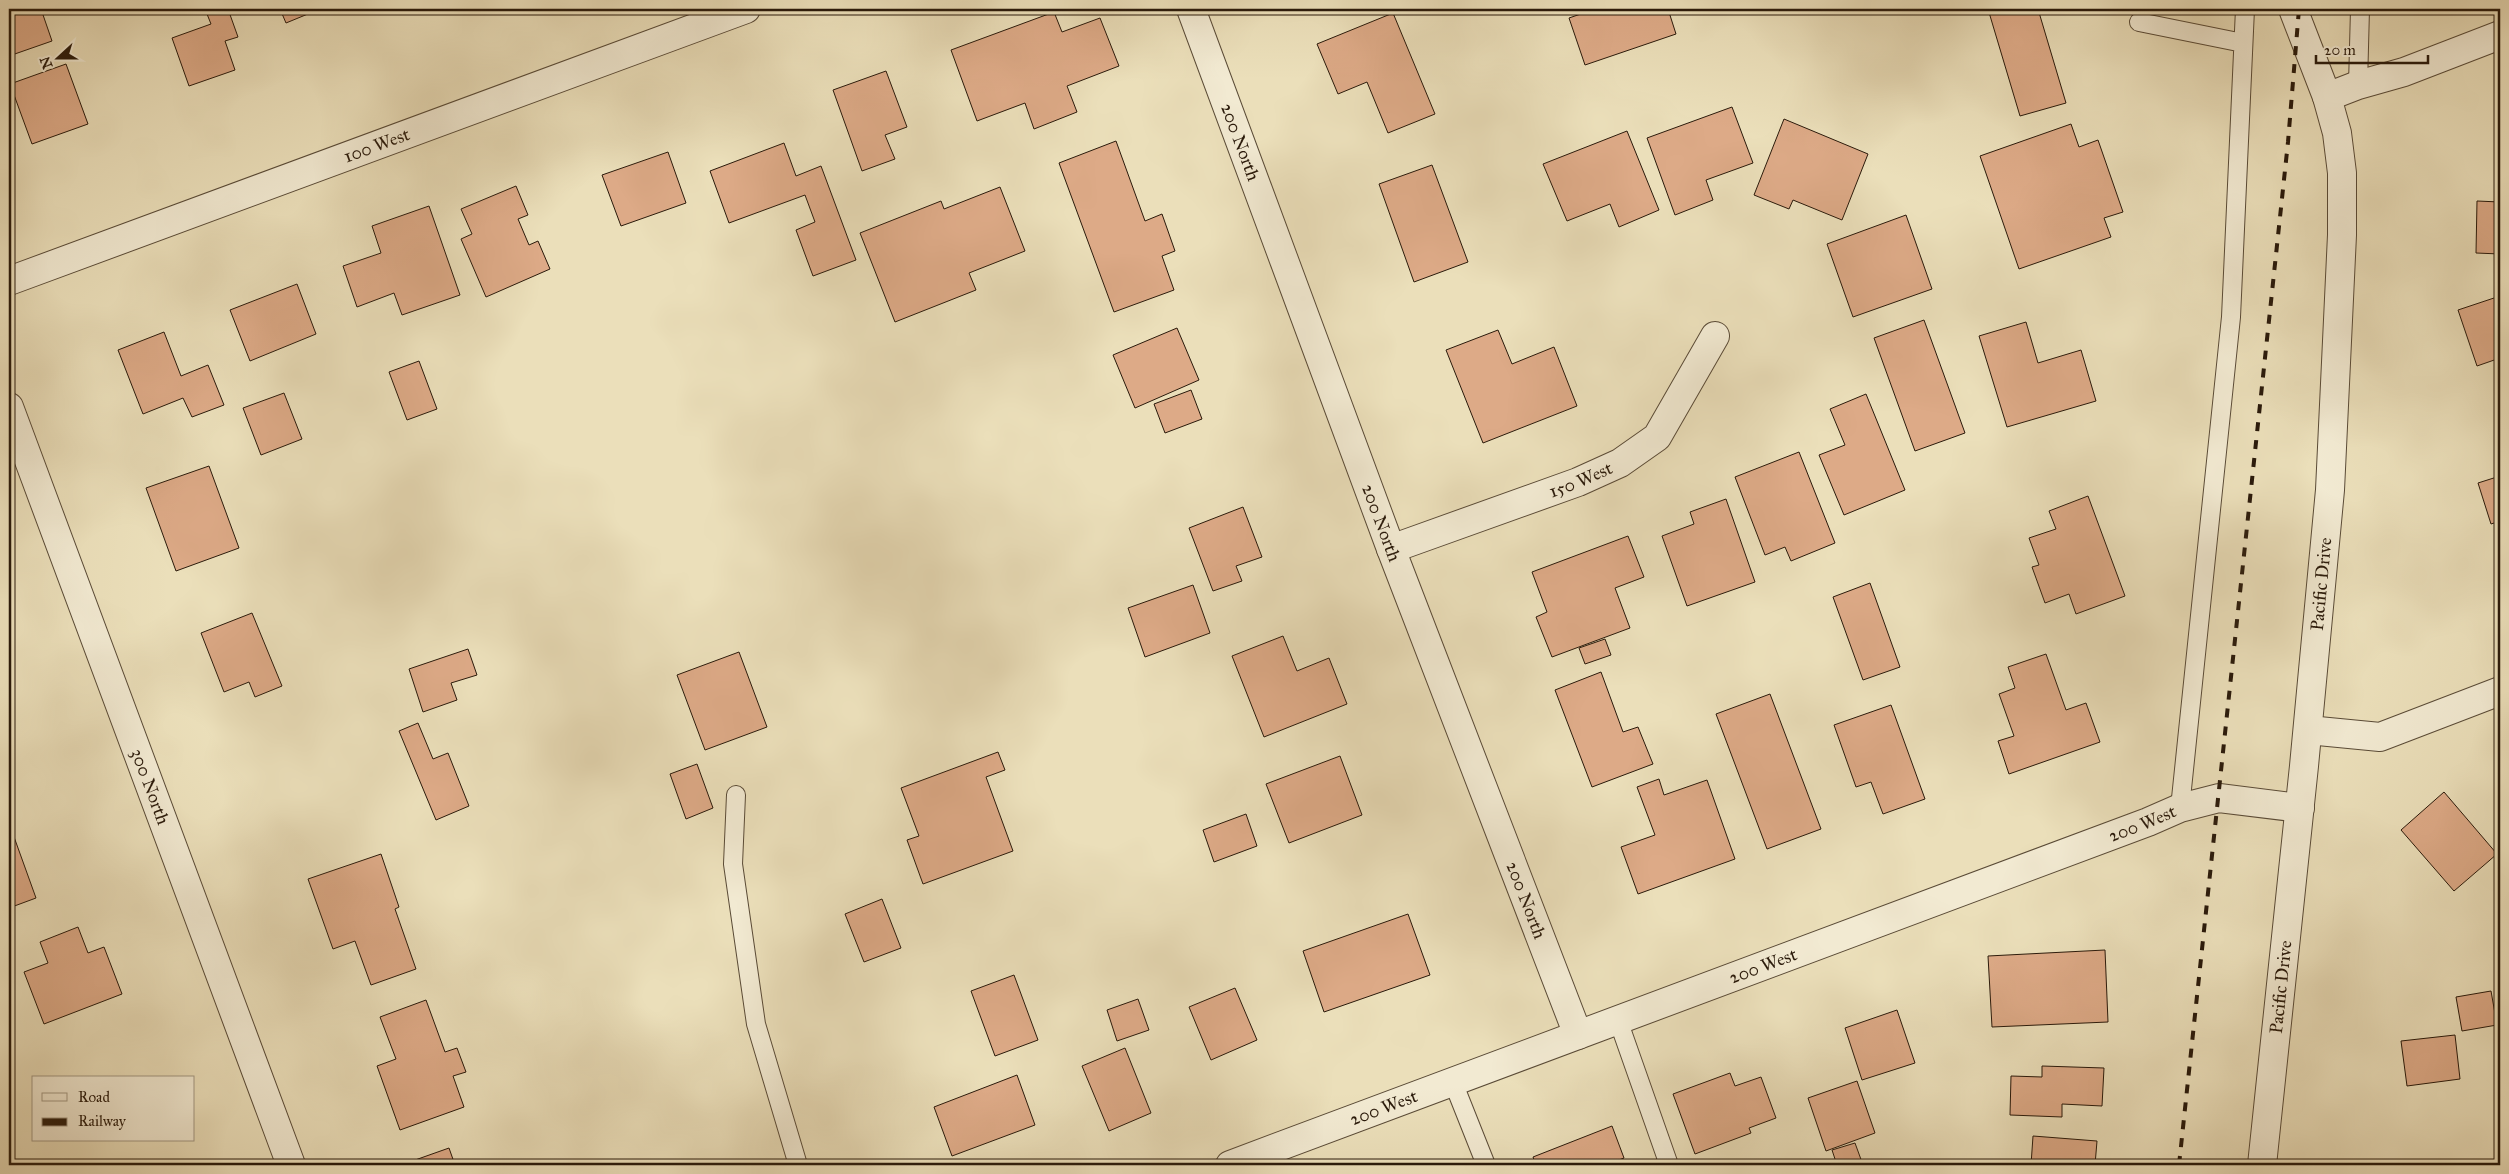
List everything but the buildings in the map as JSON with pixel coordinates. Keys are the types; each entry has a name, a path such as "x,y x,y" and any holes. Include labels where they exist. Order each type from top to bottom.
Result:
{"street":[{"name":"100 West","path":"9,281 746,9"},
{"name":"200 North","path":"1191,9 1391,549 1578,1035"},
{"name":"Pacific Drive","path":"2262,1165 2308,730 2330,490 2342,235 2342,173 2337,133 2327,97 2293,9"},
{"path":"2327,97 2358,85 2404,72 2500,36"},
{"name":"150 West","path":"1391,549 1578,482 1620,463 1658,437 1715,336"},
{"name":"300 North","path":"9,407 291,1165"},
{"path":"2308,730 2380,737 2500,691"},
{"name":"200 West","path":"1230,1165 2148,822 2180,808 2219,798 2300,808"}],"lane":[{"path":"2180,808 2231,316 2245,9"},
{"path":"2358,85 2360,9"},
{"path":"2139,22 2243,43"},
{"path":"736,795 733,864 756,1024 798,1165"},
{"path":"1618,1020 1669,1165"},
{"path":"1453,1082 1486,1165"}],"railway":[{"path":"2179,1165 2288,142 2299,9"}]}
